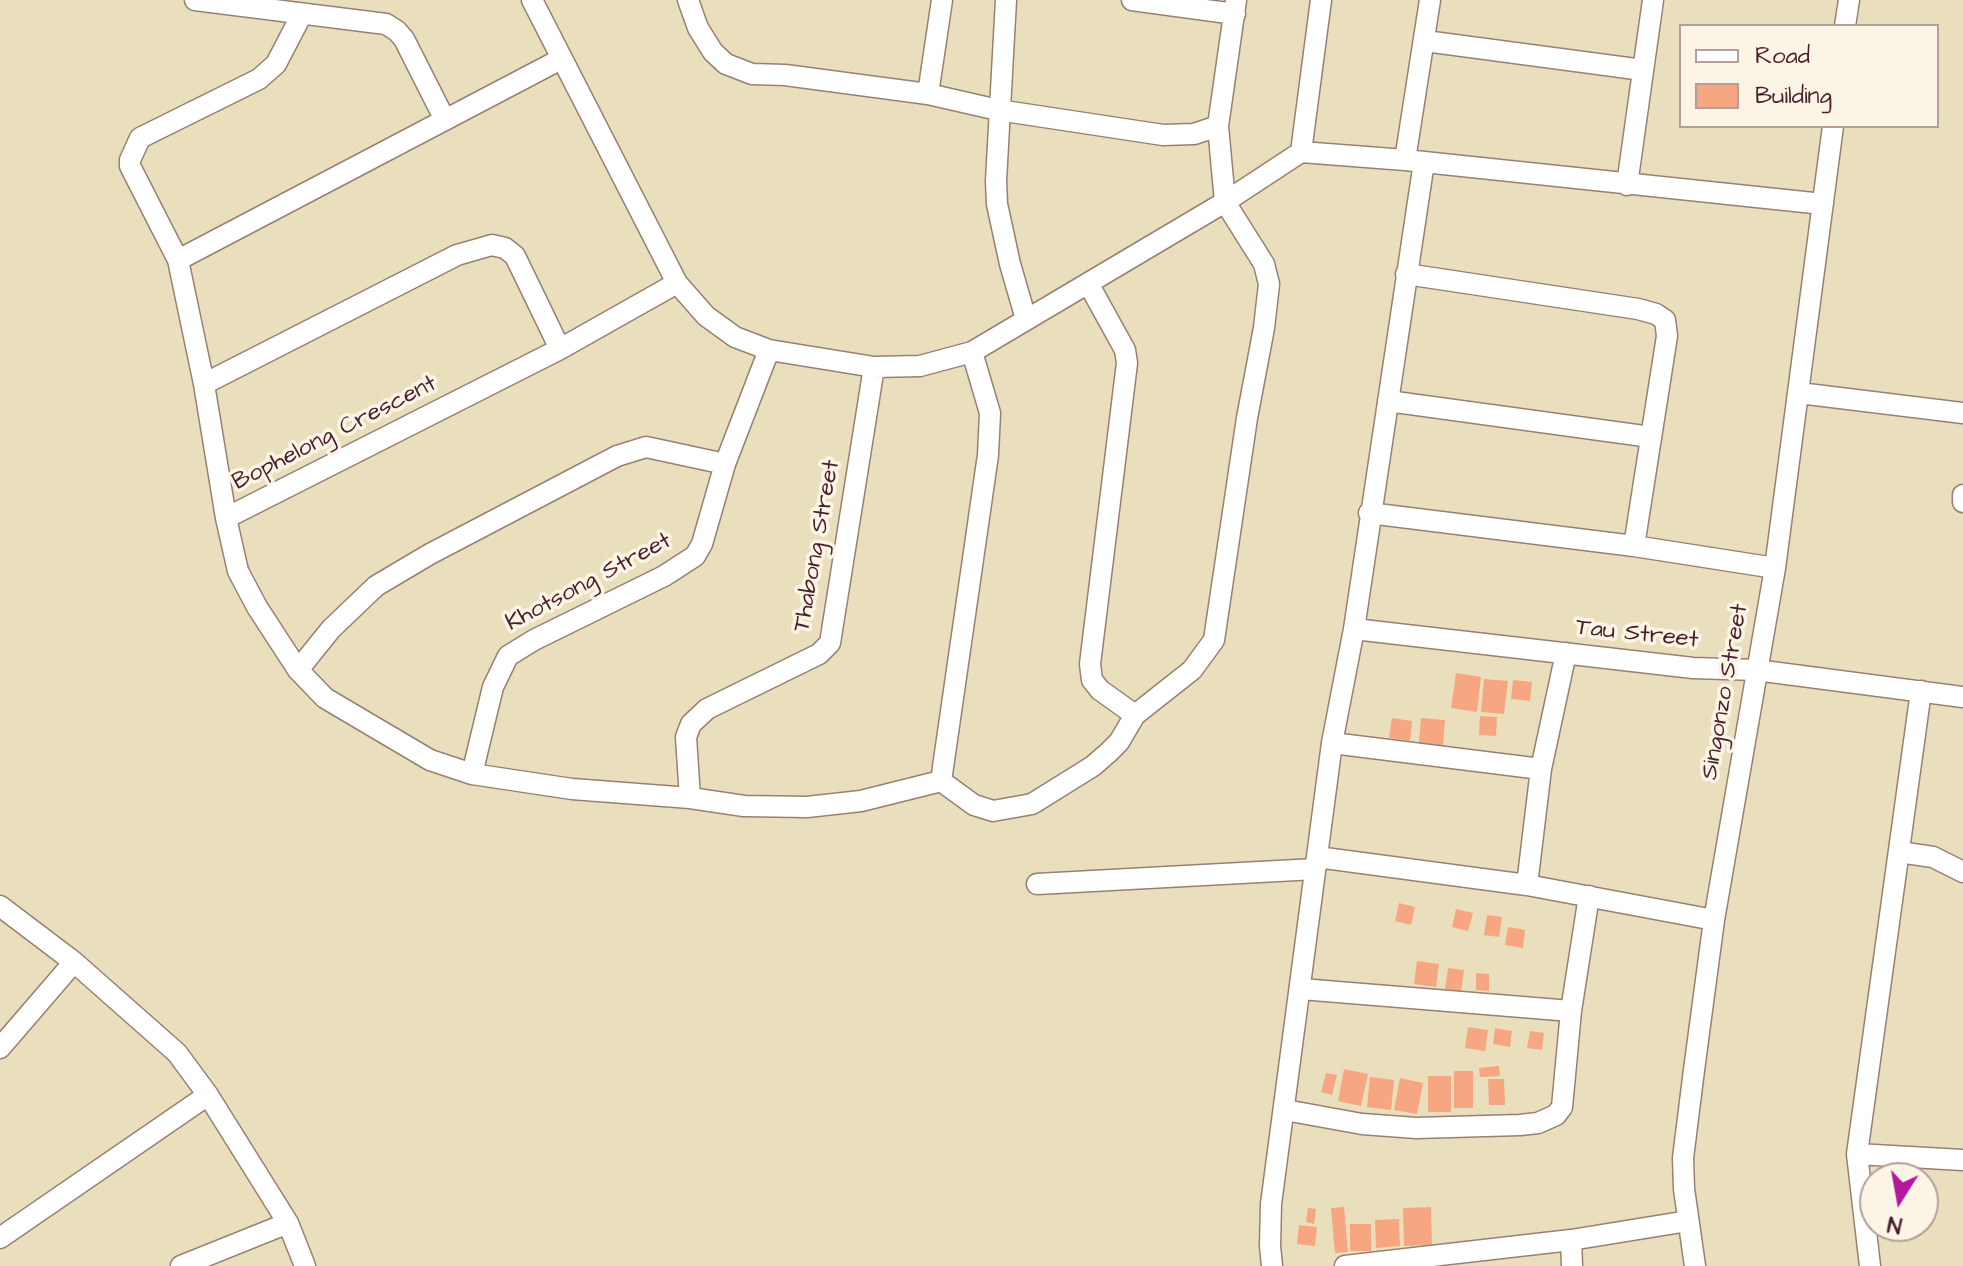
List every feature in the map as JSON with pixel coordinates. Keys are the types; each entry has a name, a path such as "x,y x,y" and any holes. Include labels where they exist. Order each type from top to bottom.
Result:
{"street":[{"path":"195,0 386,24 397,31 445,120"},
{"path":"532,0 677,283 706,316 735,337 769,350 874,367 920,366 972,352 1225,202 1301,152 1823,204"},
{"path":"688,0 698,28 713,52 726,64 752,74 785,75 928,94 998,110 1163,135 1194,134 1218,126"},
{"path":"928,94 942,0"},
{"path":"1006,0 998,110 997,204 1026,319"},
{"path":"972,352 986,394 990,431 941,781 974,805 993,811 1032,804 1093,766 1119,742 1135,715 1192,670 1207,651 1216,632 1269,284 1264,264 1225,202 1218,126 1236,7 1132,0"},
{"path":"1301,152 1321,0"},
{"path":"1272,1266 1270,1219 1332,743 1354,629 1406,274 1430,0"},
{"path":"1627,185 1653,0"},
{"path":"1845,24 1849,0"},
{"path":"226,518 204,384 178,260 130,166 135,144 140,138 259,79 276,64 302,14"},
{"path":"1425,41 1643,70"},
{"path":"178,260 561,59"},
{"name":"Singonzo Street","path":"1695,1266 1683,1158 1714,920 1775,568 1833,128"},
{"path":"204,384 457,255 492,245 505,248 515,256 560,349"},
{"path":"1406,274 1656,314 1665,320 1667,336 1634,546"},
{"name":"Bophelong Crescent","path":"677,283 560,349 226,518 238,571 257,607 298,670 325,698 430,760 472,774 572,789 690,798 744,806 807,807 861,801 941,781"},
{"path":"1088,283 1119,338 1127,363 1092,635 1091,672 1092,680 1100,690 1135,715"},
{"name":"Khotsong Street","path":"472,774 493,687 508,656 664,576 695,556 702,544 725,464 769,350"},
{"name":"Thabong Street","path":"690,798 686,737 691,724 707,709 819,654 830,643 874,367"},
{"path":"1799,393 1963,413"},
{"path":"1388,401 1651,437"},
{"path":"298,670 331,629 376,586 430,554 617,456 646,447 725,464"},
{"path":"1963,495 1963,502"},
{"path":"1369,513 1634,546 1775,568"},
{"name":"Tau Street","path":"1354,629 1693,668 1756,670 1963,697"},
{"path":"1527,885 1541,769 1566,653"},
{"path":"1870,1266 1857,1154 1921,691"},
{"path":"1332,743 1541,769"},
{"path":"1899,852 1933,857 1963,872"},
{"path":"1037,884 1316,863 1527,885 1714,920"},
{"path":"1285,1110 1362,1124 1416,1128 1520,1125 1556,1115 1562,1107 1571,1011 1589,896"},
{"path":"0,906 74,962 177,1053 208,1095 288,1223 305,1266"},
{"path":"0,1048 74,962"},
{"path":"1301,989 1571,1011"},
{"path":"0,1238 208,1095"},
{"path":"1857,1154 1963,1160"},
{"path":"1345,1266 1571,1240 1688,1221"},
{"path":"181,1266 288,1223"},
{"path":"1571,1240 1572,1266"}],"building":[{"path":"1456,673 1481,677 1477,712 1451,708"},
{"path":"1484,679 1508,681 1504,714 1481,712"},
{"path":"1513,680 1532,682 1530,701 1511,699"},
{"path":"1480,716 1497,717 1496,736 1479,735"},
{"path":"1392,718 1412,721 1410,741 1389,738"},
{"path":"1421,718 1445,720 1443,746 1419,743"},
{"path":"1399,903 1415,907 1411,925 1395,921"},
{"path":"1456,909 1473,913 1468,931 1452,927"},
{"path":"1487,915 1502,917 1499,937 1484,935"},
{"path":"1508,927 1525,930 1523,948 1505,945"},
{"path":"1417,961 1439,964 1436,987 1414,984"},
{"path":"1448,968 1464,970 1461,992 1445,989"},
{"path":"1476,973 1489,974 1489,991 1476,990"},
{"path":"1468,1027 1488,1030 1485,1051 1465,1048"},
{"path":"1495,1028 1512,1031 1510,1047 1493,1044"},
{"path":"1530,1031 1544,1033 1542,1050 1527,1048"},
{"path":"1499,1066 1500,1076 1480,1077 1479,1068"},
{"path":"1344,1069 1368,1074 1361,1106 1338,1101"},
{"path":"1454,1071 1473,1071 1473,1108 1454,1108"},
{"path":"1326,1073 1337,1075 1332,1095 1321,1092"},
{"path":"1428,1076 1451,1076 1451,1112 1428,1112"},
{"path":"1370,1077 1394,1080 1391,1110 1367,1107"},
{"path":"1400,1078 1423,1083 1417,1114 1394,1110"},
{"path":"1488,1079 1504,1079 1505,1105 1489,1105"},
{"path":"1344,1207 1348,1252 1335,1253 1331,1208"},
{"path":"1431,1207 1432,1245 1404,1246 1403,1208"},
{"path":"1308,1208 1316,1209 1314,1224 1306,1222"},
{"path":"1399,1219 1400,1246 1376,1248 1375,1220"},
{"path":"1350,1224 1371,1224 1371,1251 1350,1251"},
{"path":"1299,1225 1317,1227 1315,1246 1297,1244"}]}
